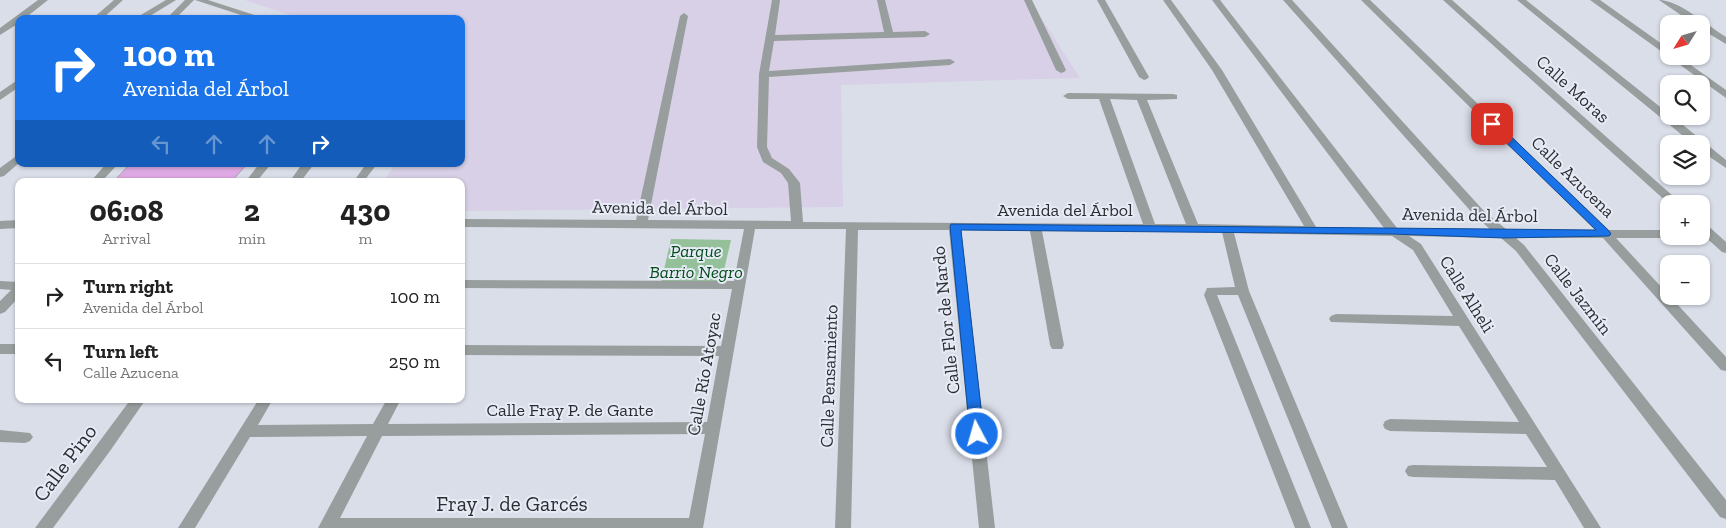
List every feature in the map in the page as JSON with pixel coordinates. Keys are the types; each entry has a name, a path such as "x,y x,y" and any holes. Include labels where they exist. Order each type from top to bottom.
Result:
{"street":[{"path":"23,15 44,0"},
{"path":"101,15 119,0"},
{"path":"145,15 172,0"},
{"path":"174,15 190,0"},
{"path":"199,0 243,15"},
{"path":"776,0 764,74 762,147 767,160 785,171 794,183 797,226"},
{"path":"881,0 888,35"},
{"path":"1028,0 1061,70"},
{"path":"1100,0 1144,77"},
{"path":"1167,0 1217,70 1312,230"},
{"name":"Calle Alheli","path":"1216,0 1392,230 1417,247 1593,528"},
{"name":"Calle Jazmín","path":"1287,0 1479,213 1520,248 1726,512"},
{"name":"Calle Azucena","path":"1365,0 1606,234 1726,366"},
{"name":"Calle Moras","path":"1447,0 1666,195"},
{"path":"1521,0 1690,135"},
{"path":"1594,0 1660,48"},
{"path":"1664,0 1687,15"},
{"path":"641,225 684,16"},
{"path":"0,32 15,21"},
{"path":"1710,30 1726,41"},
{"path":"770,38 926,34"},
{"path":"764,74 950,62"},
{"path":"1684,65 1726,95"},
{"path":"0,97 15,85"},
{"path":"1068,96 1104,98 1174,97"},
{"path":"1104,98 1150,228"},
{"path":"1141,98 1194,228"},
{"path":"1710,151 1726,164"},
{"path":"0,174 15,160"},
{"path":"99,178 109,167"},
{"path":"253,178 263,167"},
{"path":"297,178 306,167"},
{"path":"360,178 369,167"},
{"name":"Avenida del Árbol","path":"465,222 750,226 1227,228 1392,230 1504,234 1660,234"},
{"path":"0,224 15,224"},
{"name":"Calle Río Atoyac","path":"696,526 750,226"},
{"name":"Calle Pensamiento","path":"843,528 852,226"},
{"name":"Calle Flor de Nardo","path":"955,226 987,528"},
{"path":"1035,228 1057,345"},
{"path":"1227,228 1243,291 1340,528"},
{"path":"1710,232 1726,234"},
{"path":"1710,236 1726,249"},
{"path":"465,284 739,285"},
{"path":"0,285 15,287"},
{"path":"1243,291 1220,290 1212,291 1210,295 1302,528"},
{"path":"0,309 15,292"},
{"path":"1336,319 1463,321"},
{"path":"0,349 15,349"},
{"path":"465,350 726,351"},
{"name":"Calle Pino","path":"42,528 105,447 136,403"},
{"path":"186,528 264,403"},
{"path":"327,526 392,403"},
{"path":"1390,425 1530,428"},
{"name":"Calle Fray P. de Gante","path":"247,431 713,428"},
{"path":"0,436 25,437"},
{"path":"1413,471 1559,474"},
{"name":"Fray J. de Garcés","path":"327,526 696,526"}],"shaded area":[{"path":"245,0 1030,0 1080,78 841,85 843,207 465,211 465,178 386,178 393,167 465,167 465,15 290,15"}],"green space":[{"name":"Parque Barrio Negro","path":"671,239 731,240 721,283 661,283"}],"building":[{"path":"127,167 244,167 235,178 117,178"}],"route":[{"path":"977,434 955,226 1606,234 1492,124"}]}
